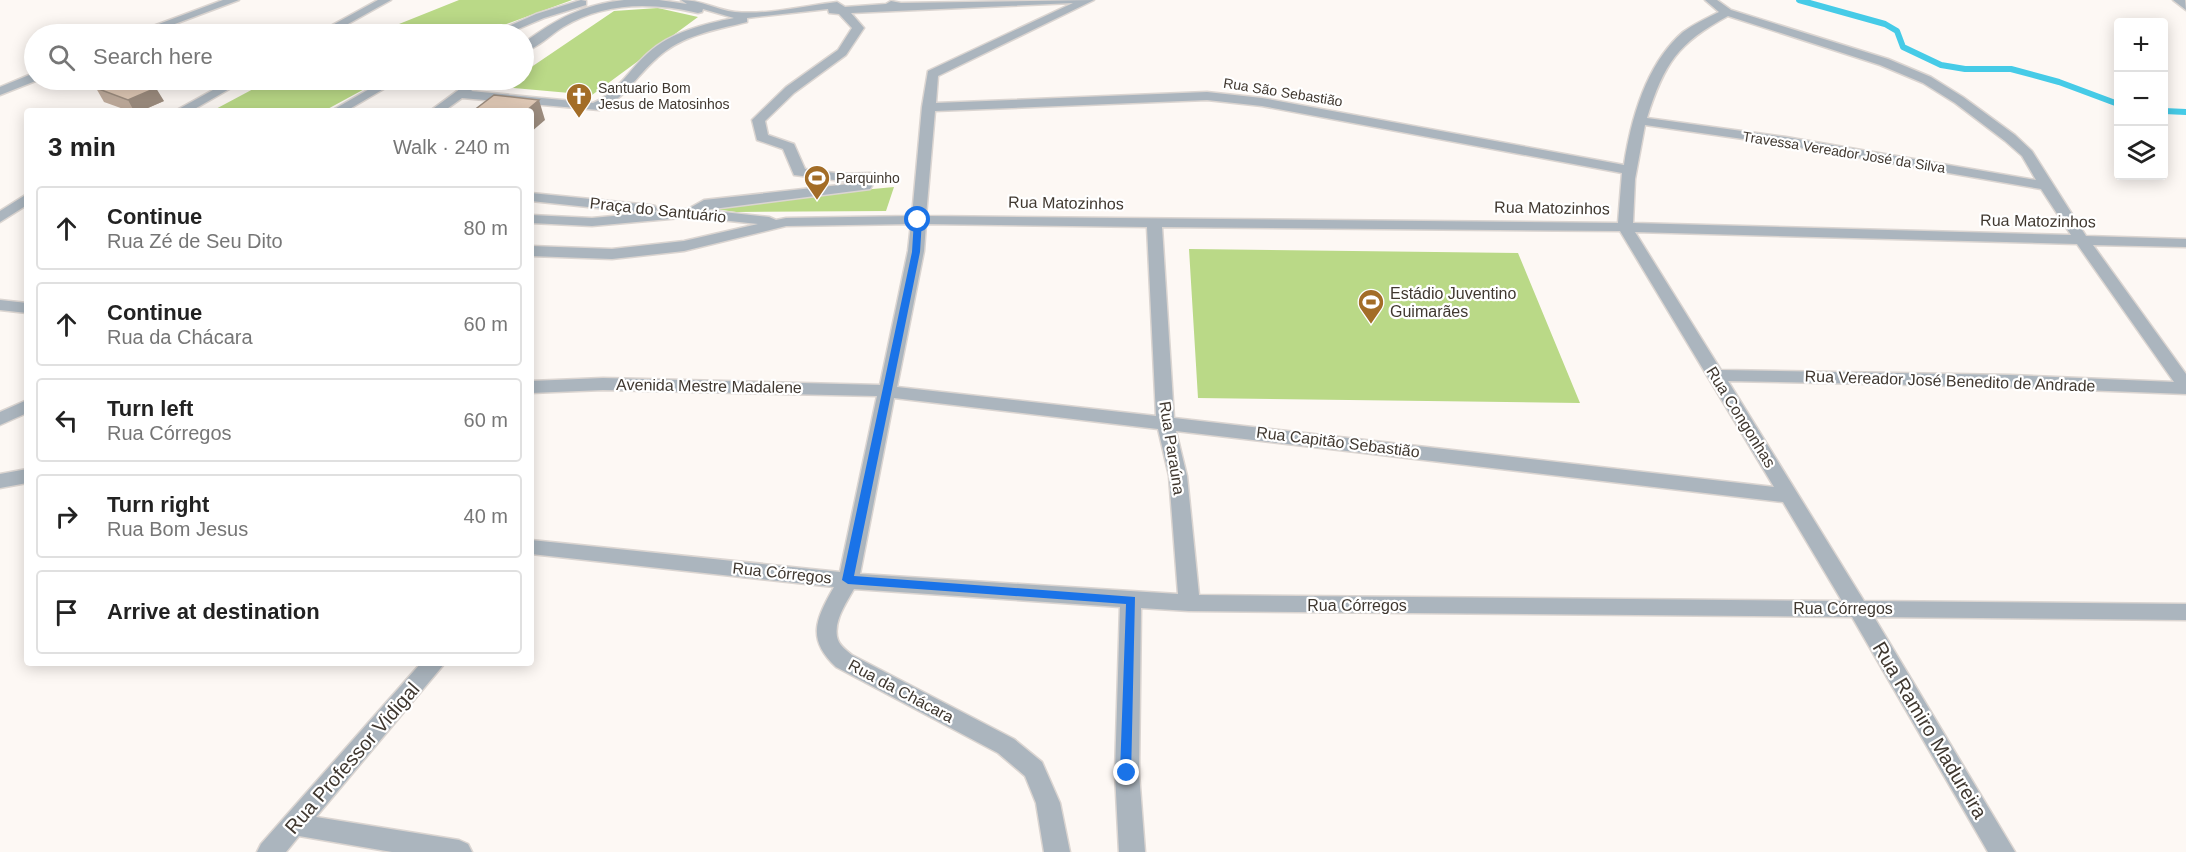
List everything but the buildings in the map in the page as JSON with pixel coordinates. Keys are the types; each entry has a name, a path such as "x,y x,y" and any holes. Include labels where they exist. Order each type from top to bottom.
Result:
{"street":[{"path":"166,24 234,0"},
{"path":"341,24 383,2 394,0"},
{"path":"521,24 585,2 600,0"},
{"path":"534,42 585,10 602,4 628,1 657,0 693,8 712,15 718,25"},
{"path":"534,219 592,222 692,213 704,204 865,186 865,176 843,178 799,172 789,147 762,137 758,120 790,90 842,52 858,28 842,10 837,5 734,15 686,0"},
{"path":"868,0 901,6"},
{"path":"842,10 947,2 1078,0"},
{"name":"Rua da Chácara","path":"1057,852 1047,803 1034,770 1006,746 844,661 830,648 826,632 831,615 848,580 916,252 932,74 1089,0"},
{"path":"1710,0 1727,12 1884,62 1927,80 1959,100 2010,138 2027,154 2064,216 2186,387"},
{"path":"2178,0 2186,7"},
{"path":"460,94 594,107 611,100 659,50 682,37 779,9"},
{"path":"1625,227 1629,170 1650,89 1666,59 1684,37 1727,12"},
{"path":"0,91 24,80"},
{"path":"187,108 220,90"},
{"path":"342,108 375,90"},
{"path":"440,108 465,90"},
{"name":"Rua São Sebastião","path":"928,107 1207,96 1262,102 1629,170"},
{"name":"Travessa Vereador José da Silva","path":"1641,121 1810,145 2047,186"},
{"name":"Praça do Santuário","path":"534,197 786,222"},
{"path":"0,218 24,200"},
{"name":"Rua Matozinhos","path":"786,222 918,220 1625,227 2186,243"},
{"path":"534,251 612,254 684,246 786,222"},
{"name":"Rua Paraúna","path":"1154,222 1165,422 1178,476 1189,603"},
{"name":"Rua Congonhas","path":"1625,227 1857,608"},
{"path":"0,305 24,308"},
{"name":"Rua Vereador José Benedito de Andrade","path":"1714,375 2186,387"},
{"name":"Avenida Mestre Madalene","path":"534,387 615,384 886,392"},
{"name":"Rua Capitão Sebastião","path":"886,392 1165,422 1790,496"},
{"path":"0,419 24,407"},
{"path":"0,481 24,477"},
{"name":"Rua Córregos","path":"534,547 848,580 1189,603 2186,612"},
{"path":"1131,600 1127,773 1132,852"},
{"name":"Rua Ramiro Madureira","path":"1857,608 2002,852"},
{"name":"Rua Professor Vidigal","path":"270,852 431,666"},
{"path":"294,824 459,852"}],"green space":[{"path":"459,0 572,0 506,24 399,24"},
{"path":"658,8 698,17 592,95 534,90 534,65 614,11"},
{"path":"251,90 363,90 330,108 218,108"},
{"name":"Parquinho","path":"894,187 886,211 736,212 715,209 726,203"},
{"name":"Estádio Juventino Guimarães","path":"1189,249 1518,253 1580,403 1198,398"}],"waterway":[{"path":"1799,0 1885,24 1897,31 1903,47 1941,65 1965,69 2011,69 2059,82 2114,103"},
{"path":"2168,111 2186,112"}],"place":[{"name":"Santuario Bom Jesus de Matosinhos","path":"579,119"},
{"name":"Parquinho","path":"817,201"},
{"name":"Estádio Juventino Guimarães","path":"1371,325"}],"route":[{"path":"918,220 916,252 848,580 1131,600 1127,773"}]}
